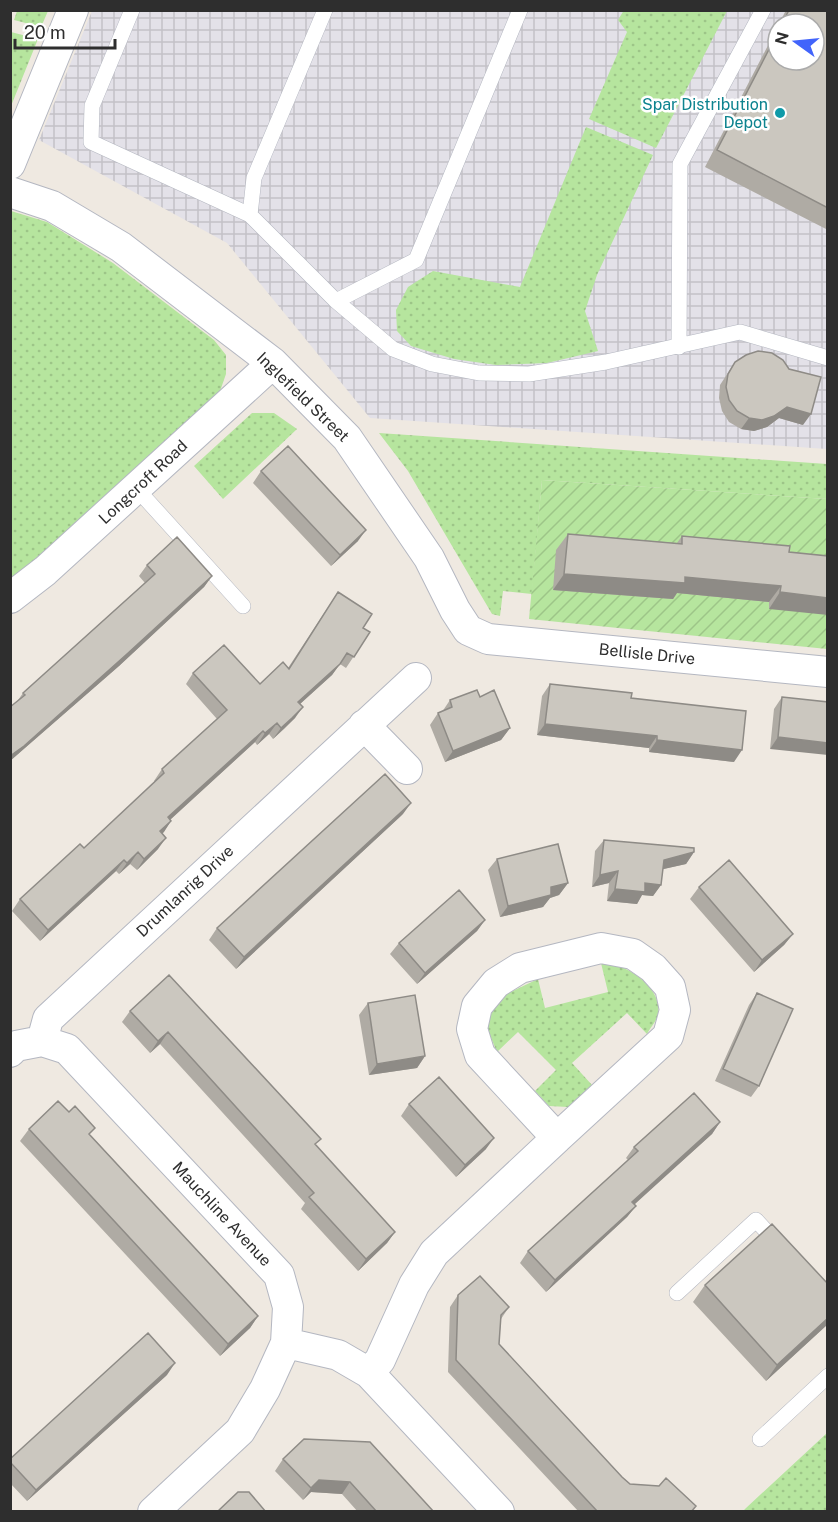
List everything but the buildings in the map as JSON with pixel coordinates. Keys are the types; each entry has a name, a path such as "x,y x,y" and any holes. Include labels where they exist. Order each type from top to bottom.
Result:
{"street":[{"path":"10,164 73,10"},
{"name":"Inglefield Street","path":"10,192 52,206 121,247 273,363 347,438 429,558 455,610 468,630"},
{"name":"Longcroft Road","path":"10,598 45,571 273,363"},
{"name":"Bellisle Drive","path":"468,630 488,639 828,672"},
{"name":"Drumlanrig Drive","path":"42,1041 48,1019 416,678"},
{"path":"364,725 407,769"},
{"path":"369,1373 380,1359 414,1285 434,1253 668,1036 675,1010 670,987 653,968 633,954 601,948 520,968 496,983 477,1006 472,1029 480,1055 556,1138"},
{"path":"10,1052 16,1046 42,1041"},
{"name":"Mauchline Avenue","path":"42,1041 67,1049 279,1275 288,1307 286,1343"},
{"path":"153,1512 240,1431 266,1389 286,1343 338,1355 369,1373 499,1512"}],"lane":[{"path":"132,10 92,106 91,142 250,215 336,301 393,349 432,364 479,373 529,374 606,362 740,332 828,358"},
{"path":"250,215 254,178 325,10"},
{"path":"336,301 416,260 520,10"},
{"path":"679,347 680,164 763,10"},
{"path":"136,488 243,606"},
{"path":"678,1293 756,1220 788,1254"},
{"path":"760,1439 828,1376"}],"shaded area":[{"path":"92,11 827,11 827,449 370,418 227,243 39,140"}],"green space":[{"path":"624,10 727,11 656,148 589,119 627,32 618,20"},
{"path":"17,11 48,11 41,27 14,20"},
{"path":"10,32 38,39 11,106"},
{"path":"586,127 653,155 597,275 585,311 598,351 547,363 496,365 454,359 411,346 397,331 396,310 408,287 433,271 520,287"},
{"path":"11,211 47,222 113,263 214,340 226,355 226,374 219,394 11,583"},
{"path":"252,413 274,413 297,429 223,499 194,466"},
{"path":"379,433 827,464 827,499 542,480 532,594 503,591 500,616 492,614 408,471"},
{"path":"542,480 827,499 827,649 529,619"},
{"path":"601,963 617,965 641,978 656,998 657,1017 647,1034 627,1013 572,1063 592,1085 568,1107 549,1106 535,1091 556,1070 518,1032 497,1052 486,1026 498,998 538,979 545,1008 608,992"},
{"path":"827,1433 827,1511 743,1511 746,1508"}],"place":[{"name":"Spar Distribution Depot","path":"780,113"}]}
